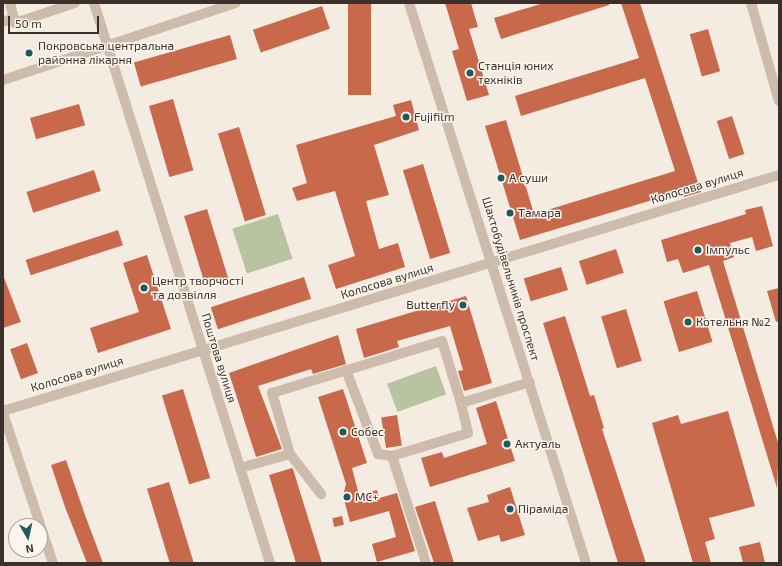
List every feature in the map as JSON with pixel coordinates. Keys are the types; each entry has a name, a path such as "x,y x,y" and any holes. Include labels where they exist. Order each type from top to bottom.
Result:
{"street":[{"path":"10,3 15,23 76,3"},
{"name":"Поштова вулиця","path":"94,3 109,45 270,563"},
{"path":"3,80 236,3"},
{"name":"Шахтобудівельників проспект","path":"409,3 493,263 586,563"},
{"path":"751,3 779,101"},
{"path":"3,22 14,18"},
{"name":"Колосова вулиця","path":"3,412 203,349 493,263 779,175"},
{"path":"321,494 290,454 272,393 346,370 442,341 461,403 468,433 392,456 378,454 346,370"},
{"path":"461,403 530,382"},
{"path":"3,412 53,563"},
{"path":"240,468 290,454"},
{"path":"392,456 426,563"}],"green space":[{"path":"278,214 293,259 247,274 232,229"},
{"path":"436,366 446,394 397,412 387,384"}],"building":[{"path":"348,3 371,3 371,95 348,95"},
{"path":"445,3 471,3 478,27 469,29 489,95 467,101 452,51 459,49"},
{"path":"544,3 609,3 609,5 501,39 494,18"},
{"path":"621,3 640,3 701,192 684,197 682,191 520,240 485,126 506,120 534,214 675,171 645,78 521,116 515,96 639,58"},
{"path":"322,6 330,29 261,52 253,30"},
{"path":"708,29 720,71 702,77 690,34"},
{"path":"230,35 237,59 141,87 134,63"},
{"path":"173,99 193,170 169,177 149,106"},
{"path":"411,100 419,130 374,145 389,195 366,201 379,249 398,243 405,267 336,289 328,265 355,256 335,191 297,201 292,188 307,183 296,145 396,116 393,105"},
{"path":"79,104 85,125 36,139 30,118"},
{"path":"732,116 744,154 729,159 717,121"},
{"path":"239,127 266,215 245,221 218,133"},
{"path":"423,164 450,253 430,259 403,170"},
{"path":"94,170 101,191 33,213 26,192"},
{"path":"762,206 773,246 756,251 752,237 730,243 734,257 723,261 779,446 777,488 709,265 683,273 678,259 667,262 661,240 746,214 745,210"},
{"path":"207,209 228,278 205,285 184,216"},
{"path":"118,230 123,245 31,275 26,260"},
{"path":"616,249 624,273 587,285 579,261"},
{"name":"Центр творчості та дозвілля","path":"147,255 171,329 98,353 90,328 139,312 123,263"},
{"path":"561,267 568,290 531,301 524,278"},
{"path":"3,275 21,322 3,328"},
{"path":"304,277 311,299 218,329 211,307"},
{"path":"779,288 779,321 776,322 767,291"},
{"name":"Котельня №2","path":"697,291 712,342 679,352 664,301"},
{"path":"466,296 492,383 464,391 458,371 463,370 450,326 397,341 399,347 364,358 356,329"},
{"path":"626,309 642,361 617,368 601,317"},
{"path":"565,316 590,396 594,395 604,428 602,429 646,563 618,563 543,323"},
{"path":"338,335 346,364 313,374 311,369 258,386 282,449 256,457 229,373"},
{"path":"27,343 38,373 21,379 10,349"},
{"path":"183,389 210,478 189,484 162,395"},
{"path":"343,389 367,463 352,468 359,495 377,490 379,498 397,493 415,551 377,562 372,544 396,537 389,511 350,522 343,496 346,484 318,397"},
{"path":"496,401 515,461 430,487 421,458 442,452 444,458 487,444 476,408"},
{"path":"728,411 755,506 709,518 715,539 705,542 711,563 693,563 652,423 678,415 681,424"},
{"path":"397,415 402,446 386,448 381,418"},
{"path":"66,460 103,563 87,563 65,507 51,465"},
{"path":"292,468 322,563 296,563 269,475"},
{"path":"169,482 194,563 170,563 147,489"},
{"path":"510,487 525,535 501,542 499,535 478,541 467,508 489,502 487,495"},
{"path":"435,501 454,563 434,563 415,507"},
{"path":"342,516 344,525 334,527 332,518"},
{"path":"760,542 765,563 743,563 739,547"}],"place":[{"name":"Покровська центральна районна лікарня","path":"29,53"},
{"name":"Станція юних техніків","path":"470,73"},
{"name":"Fujifilm","path":"406,117"},
{"name":"А суши","path":"501,178"},
{"name":"Тамара","path":"510,213"},
{"name":"Імпульс","path":"698,250"},
{"name":"Центр творчості та дозвілля","path":"144,288"},
{"name":"Butterfly","path":"463,305"},
{"name":"Котельня №2","path":"688,322"},
{"name":"Собес","path":"343,432"},
{"name":"Актуаль","path":"507,444"},
{"name":"МС+","path":"347,497"},
{"name":"Піраміда","path":"510,509"}]}
